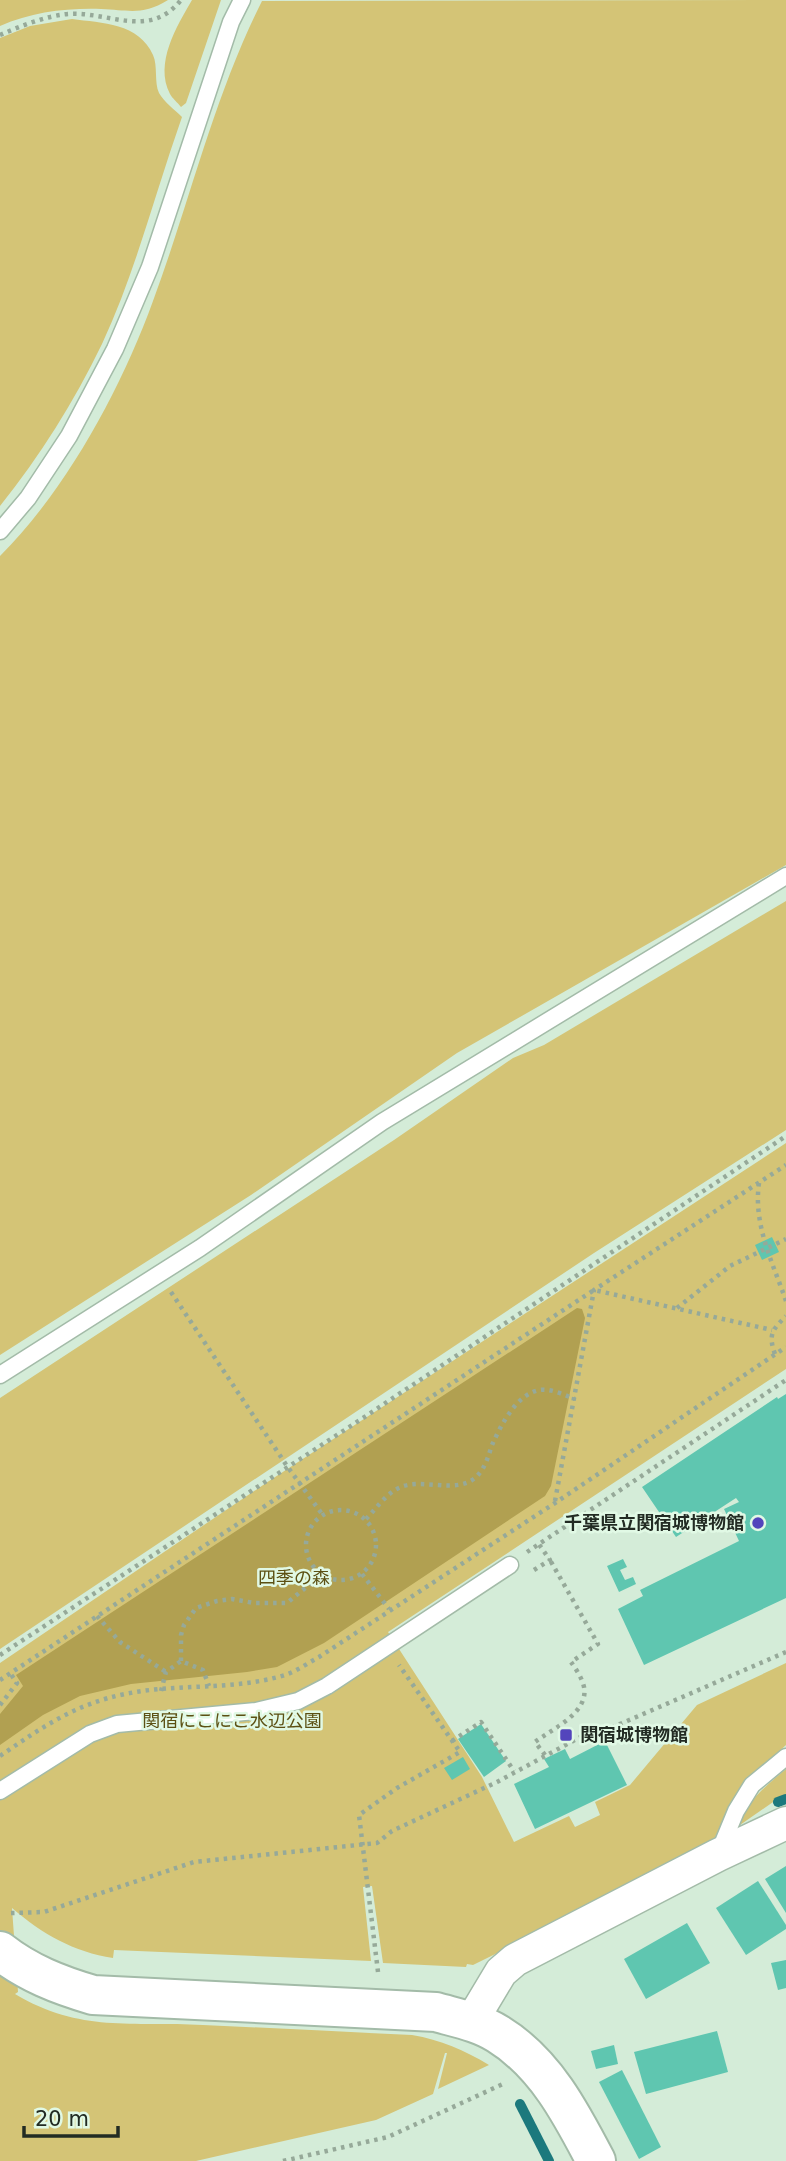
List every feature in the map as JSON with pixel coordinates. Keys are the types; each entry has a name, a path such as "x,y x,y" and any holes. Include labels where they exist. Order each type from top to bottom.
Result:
{"street":[{"path":"471,2022 501,1972 515,1960 718,1855 786,1823"},
{"path":"0,1951 40,1976 64,1987 93,1995 436,2011 471,2022 496,2033 538,2068 572,2114 596,2161"}],"lane":[{"path":"0,531 27,498 69,436 115,349 150,267 227,34 242,0"},
{"path":"0,1375 159,1274 382,1122 786,876"},
{"path":"0,1791 90,1734 117,1724 256,1711 298,1701 327,1686 510,1565"},
{"path":"718,1855 736,1811 752,1785 786,1757"}],"path":[{"path":"0,35 29,23 68,14 134,22 155,21 181,0"},
{"path":"0,1655 786,1136"},
{"path":"0,1680 786,1165"},
{"path":"759,1182 757,1211 786,1301"},
{"path":"676,1309 730,1266 786,1239"},
{"path":"159,1274 322,1514"},
{"path":"594,1290 772,1330"},
{"path":"555,1503 594,1290"},
{"path":"775,1354 770,1339 772,1330 786,1316"},
{"path":"0,1756 61,1715 127,1693 209,1686 287,1674 318,1657 555,1503 786,1347"},
{"path":"510,1565 538,1543 786,1380"},
{"path":"366,1519 389,1494 404,1486 459,1485 474,1479 486,1465 499,1432 523,1397 541,1390 554,1391 575,1399"},
{"path":"344,1509 356,1512 366,1519 373,1529 376,1541 376,1553 371,1564 362,1574 352,1579 340,1580 319,1573 311,1564 305,1543 313,1522 322,1514 344,1509"},
{"path":"538,1543 598,1644 571,1662 583,1682 585,1690 582,1703 570,1716 535,1742 545,1755"},
{"path":"529,1574 550,1560"},
{"path":"181,1661 181,1635 184,1625 196,1608 232,1599 254,1603 287,1603 316,1579 319,1573"},
{"path":"362,1574 389,1609"},
{"path":"97,1616 120,1642 166,1672"},
{"path":"11,1913 44,1912 194,1862 377,1843 392,1831 497,1782 584,1735 604,1731 786,1653"},
{"path":"181,1661 203,1670 209,1686"},
{"path":"161,1691 166,1672 181,1661"},
{"path":"377,1972 359,1815 397,1788 460,1752 397,1661"},
{"path":"0,1705 17,1684 10,1673"},
{"path":"452,1741 481,1722 514,1771"},
{"path":"283,2161 388,2137 538,2068"}],"green space":[{"path":"0,0 168,0 143,10 88,9 49,12 0,26"},
{"path":"192,0 221,0 186,103 181,107 170,94 166,82 166,57 169,45"},
{"path":"786,0 786,865 457,1053 251,1195 0,1355 0,556 48,500 69,469 90,436 125,369 153,301 216,111 262,1"},
{"path":"72,19 107,24 139,36 153,55 159,93 182,117 135,260 102,344 56,428 0,506 0,38 30,26"},
{"path":"786,901 786,1130 594,1253 0,1649 0,1398 394,1140 513,1058 544,1045"},
{"name":"関宿にこにこ水辺公園","path":"786,1143 786,1369 388,1632 482,1777 514,1842 569,1816 575,1827 600,1815 595,1802 630,1785 697,1705 786,1663 786,1745 742,1785 712,1843 688,1859 473,1965 467,1964 466,1967 383,1963 372,1886 363,1887 371,1961 114,1950 113,1958 85,1951 59,1940 12,1908 18,1992 15,1994 62,2015 107,2023 412,2035 452,2046 489,2065 438,2089 445,2053 433,2094 376,2120 196,2161 0,2161 0,1663 269,1481"},
{"name":"四季の森","path":"577,1308 582,1309 585,1318 551,1486 545,1496 324,1643 277,1667 131,1684 80,1696 43,1715 0,1745 0,1714 23,1686 16,1675"},
{"path":"786,1769 786,1798 776,1800 740,1825 752,1801"}],"building":[{"path":"772,1237 779,1252 762,1260 755,1245"},
{"name":"千葉県立関宿城博物館","path":"786,1394 786,1598 644,1665 618,1609 643,1596 640,1590 739,1541 724,1509 739,1502 736,1498 676,1537 642,1487 777,1397 778,1399"},
{"path":"623,1559 627,1567 620,1570 625,1580 633,1577 636,1584 619,1592 607,1566"},
{"path":"481,1724 506,1761 484,1777 458,1739"},
{"path":"605,1741 627,1785 535,1829 514,1784 549,1767 544,1759 565,1749 570,1759"},
{"path":"463,1757 470,1769 452,1780 444,1768"},
{"path":"786,1866 786,1913 765,1879"},
{"path":"758,1881 786,1929 746,1955 716,1908"},
{"path":"687,1923 710,1963 646,1999 624,1959"},
{"path":"786,1960 786,1988 778,1990 771,1963"},
{"path":"717,2031 728,2072 646,2094 634,2052"},
{"path":"614,2045 618,2064 596,2069 591,2051"},
{"path":"622,2070 661,2147 639,2159 599,2082"}],"waterway":[{"path":"778,1802 786,1799"},
{"path":"520,2104 549,2161"}],"place":[{"name":"千葉県立関宿城博物館","path":"758,1523"},
{"name":"関宿城博物館","path":"566,1735"}]}
